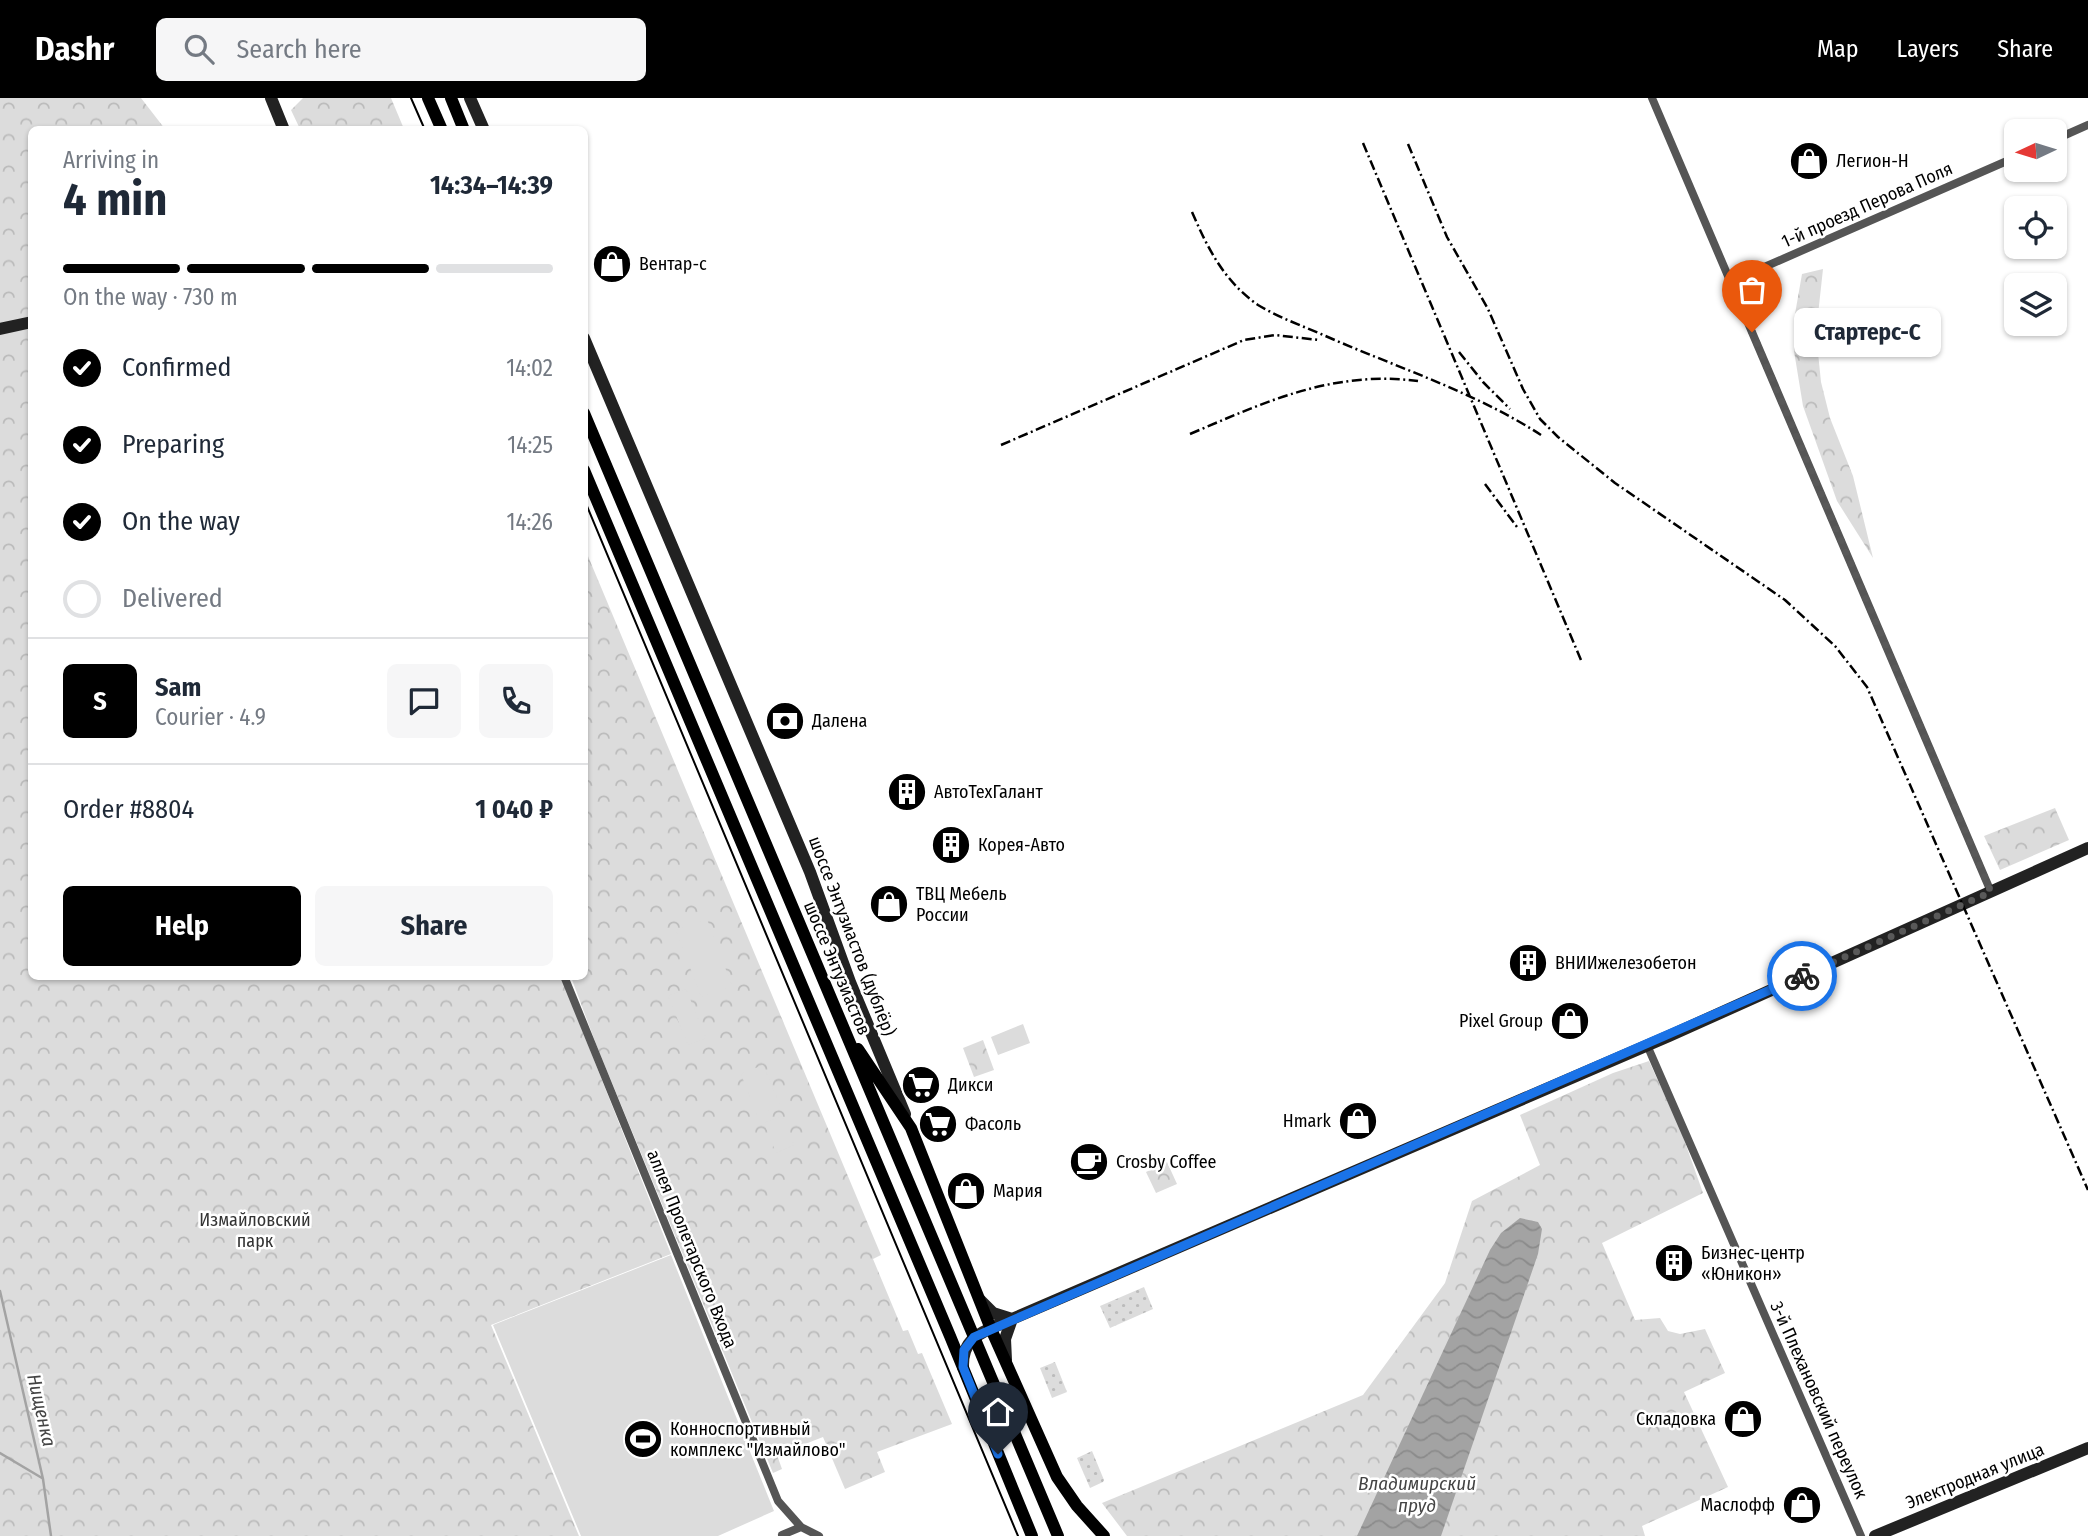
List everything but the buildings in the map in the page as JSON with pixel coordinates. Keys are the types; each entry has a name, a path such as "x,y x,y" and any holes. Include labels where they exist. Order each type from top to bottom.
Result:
{"main road":[{"path":"271,98 282,126"},
{"path":"428,98 440,126"},
{"path":"451,98 462,126"},
{"path":"470,98 482,126"},
{"path":"0,329 28,323"},
{"name":"шоссе Энтузиастов (дублёр)","path":"588,347 810,872 849,982 991,1329 1057,1477 1077,1506 1104,1536"},
{"name":"шоссе Энтузиастов","path":"588,422 1058,1536"},
{"path":"588,479 1032,1536"},
{"path":"974,1337 1647,1045 2088,848"},
{"path":"845,1030 911,1128"},
{"path":"963,1367 964,1350 974,1337 982,1305 993,1313 1012,1320"},
{"path":"1006,1362 1005,1339 1012,1320"},
{"name":"Электродная улица","path":"1875,1536 2088,1448"},
{"path":"1024,1518 1024,1536"}],"street":[{"path":"1652,98 1991,892"},
{"path":"2067,134 2088,125"},
{"name":"1-й проезд Перова Поля","path":"1730,282 2004,162"},
{"name":"аллея Пролетарского Входа","path":"566,980 778,1501 801,1527 819,1536"},
{"name":"3-й Плехановский переулок","path":"1647,1045 1861,1536"},
{"path":"782,1535 801,1527"}],"green space":[{"name":"Измайловский парк","path":"0,98 141,98 163,126 28,126 28,980 562,980 671,1254 491,1325 579,1536 0,1536"},
{"path":"303,98 391,98 403,126 299,126 291,110"},
{"path":"1823,269 1816,333 1821,382 1830,418 1853,476 1873,558 1837,501 1803,406 1794,351 1795,314 1802,274"},
{"path":"588,556 881,1255 873,1259 903,1331 908,1330 918,1354 922,1353 952,1424 877,1452 885,1472 845,1489 823,1437 777,1455 782,1469 773,1473 572,980 588,980"},
{"path":"2055,808 2069,840 2000,870 1984,836"},
{"path":"707,919 732,986 701,997 676,930"},
{"path":"686,989 706,1038 688,1045 668,996"},
{"path":"1023,1024 1030,1043 998,1055 991,1037"},
{"path":"983,1040 994,1070 974,1077 963,1048"},
{"path":"1649,1061 1681,1131 1703,1193 1602,1243 1635,1320 1660,1318 1668,1331 1680,1334 1705,1329 1725,1373 1684,1392 1728,1487 1642,1526 1645,1536 1127,1536 1102,1503 1363,1395 1445,1283 1472,1201 1540,1165 1520,1115 1613,1073"},
{"path":"763,1065 780,1105 757,1115 741,1074"},
{"path":"782,1116 794,1145 776,1153 764,1123"},
{"path":"1167,1162 1177,1184 1156,1193 1146,1172"},
{"name":"Конноспортивный комплекс \"Измайлово\"","path":"671,1255 774,1511 718,1536 581,1536 493,1325"},
{"path":"1144,1287 1153,1309 1110,1328 1100,1306"},
{"path":"1055,1362 1067,1392 1052,1398 1040,1368"},
{"path":"1092,1451 1104,1480 1090,1488 1077,1458"}],"water":[{"name":"Владимирский пруд","path":"1520,1218 1538,1222 1542,1229 1538,1254 1441,1536 1357,1536 1490,1250 1501,1233"}],"waterway":[{"name":"Нищенка","path":"0,1291 43,1479 51,1536"},
{"path":"0,1453 42,1478"}],"tram line":[{"path":"411,98 423,126"},
{"path":"588,509 1018,1536"}],"railway":[{"path":"1363,143 1581,660"},
{"path":"1408,144 1447,237 1488,309 1523,389 1540,419 1615,483 1785,600 1835,646 1867,687 2088,1190"},
{"path":"1192,212 1204,239 1226,275 1258,305 1289,321 1461,392 1541,435"},
{"path":"1001,445 1244,340 1275,335 1319,340"},
{"path":"1459,352 1483,382 1510,409"},
{"path":"1190,434 1273,400 1328,384 1357,380 1418,381"},
{"path":"1485,484 1517,527"}],"way so far":[{"path":"1752,332 1991,892 1802,976"}],"place":[{"name":"Легион-Н","path":"1809,161"},
{"name":"Вентар-с","path":"612,264"},
{"name":"Стартерс-С","path":"1752,332"},
{"name":"Далена","path":"785,721"},
{"name":"АвтоТехГалант","path":"907,792"},
{"name":"Корея-Авто","path":"951,845"},
{"name":"ТВЦ Мебель России","path":"889,904"},
{"name":"ВНИИжелезобетон","path":"1528,963"},
{"name":"Pixel Group","path":"1570,1021"},
{"name":"Дикси","path":"921,1085"},
{"name":"Hmark","path":"1358,1121"},
{"name":"Фасоль","path":"938,1124"},
{"name":"Crosby Coffee","path":"1089,1162"},
{"name":"Мария","path":"966,1191"},
{"name":"Бизнес-центр «Юникон»","path":"1674,1263"},
{"name":"Складовка","path":"1743,1419"},
{"name":"Конноспортивный комплекс \"Измайлово\"","path":"643,1439"},
{"name":"Маслофф","path":"1802,1505"}],"route":[{"path":"998,1454 963,1367 964,1350 974,1337 1802,976"}]}
